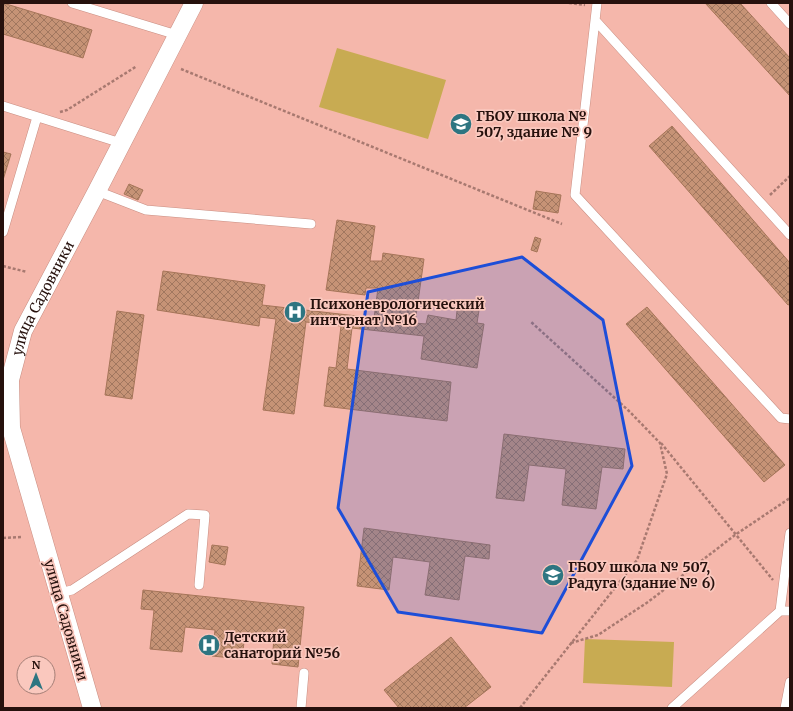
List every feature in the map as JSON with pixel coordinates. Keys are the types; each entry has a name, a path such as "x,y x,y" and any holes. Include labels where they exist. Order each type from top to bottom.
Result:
{"street":[{"name":"улица Садовники","path":"92,708 11,428 10,380 24,331 194,3"}],"lane":[{"path":"72,3 177,35"},
{"path":"597,3 574,195 782,418 790,419"},
{"path":"771,3 790,24"},
{"path":"595,20 790,235"},
{"path":"3,106 121,143"},
{"path":"3,232 39,117"},
{"path":"97,191 146,210 311,224"},
{"path":"59,593 72,590 188,514 205,515 199,585"},
{"path":"780,611 790,533"},
{"path":"672,708 780,611 790,611"},
{"path":"301,708 304,673"},
{"path":"785,708 790,682"}],"path":[{"path":"39,117 67,110 137,66"},
{"path":"181,69 562,224"},
{"path":"761,203 790,176"},
{"path":"3,266 27,272"},
{"path":"530,321 630,411 660,443 782,592"},
{"path":"520,708 636,560 667,474 660,443"},
{"path":"571,643 598,635 648,602 735,535 790,498"},
{"path":"3,538 22,537"}],"highlighted area":[{"path":"522,257 603,320 632,466 542,633 398,612 338,508 368,292"}],"shaded area":[{"path":"337,48 446,80 428,139 319,107"},
{"path":"585,639 674,642 672,687 583,683"}],"building":[{"path":"3,3 92,30 83,58 3,34"},
{"path":"705,3 740,3 790,58 790,96"},
{"path":"672,126 790,263 790,304 788,305 649,146"},
{"path":"3,152 11,154 3,180"},
{"path":"129,184 143,190 138,200 124,194"},
{"path":"536,191 561,195 558,213 533,209"},
{"path":"337,220 375,226 370,261 382,261 383,253 424,259 415,323 426,324 428,315 456,320 458,302 480,304 477,323 484,324 477,368 421,359 424,336 352,328 347,369 451,382 447,421 324,406 329,367 336,368 341,326 306,322 294,414 263,410 276,319 260,317 259,326 157,310 163,271 265,285 262,305 374,318 378,288 366,288 365,295 326,290"},
{"path":"535,237 541,239 537,252 531,250"},
{"path":"647,307 785,465 764,482 626,324"},
{"path":"117,311 144,315 132,399 105,395"},
{"path":"504,434 625,449 623,469 602,467 596,509 562,505 566,469 529,465 524,501 496,498"},
{"path":"364,528 490,545 489,559 465,556 459,600 425,595 430,562 393,557 389,590 357,586"},
{"path":"212,545 228,547 225,565 209,562"},
{"path":"143,590 304,607 298,667 272,664 274,637 245,634 242,659 212,656 215,630 185,627 182,652 150,649 154,610 141,609"},
{"path":"451,637 491,687 464,708 399,708 384,690"}],"place":[{"name":"ГБОУ школа № 507, здание № 9","path":"461,124"},
{"name":"Психоневрологический интернат №16","path":"295,312"},
{"name":"ГБОУ школа № 507, Радуга (здание № 6)","path":"553,575"},
{"name":"Детский санаторий №56","path":"209,645"}]}
